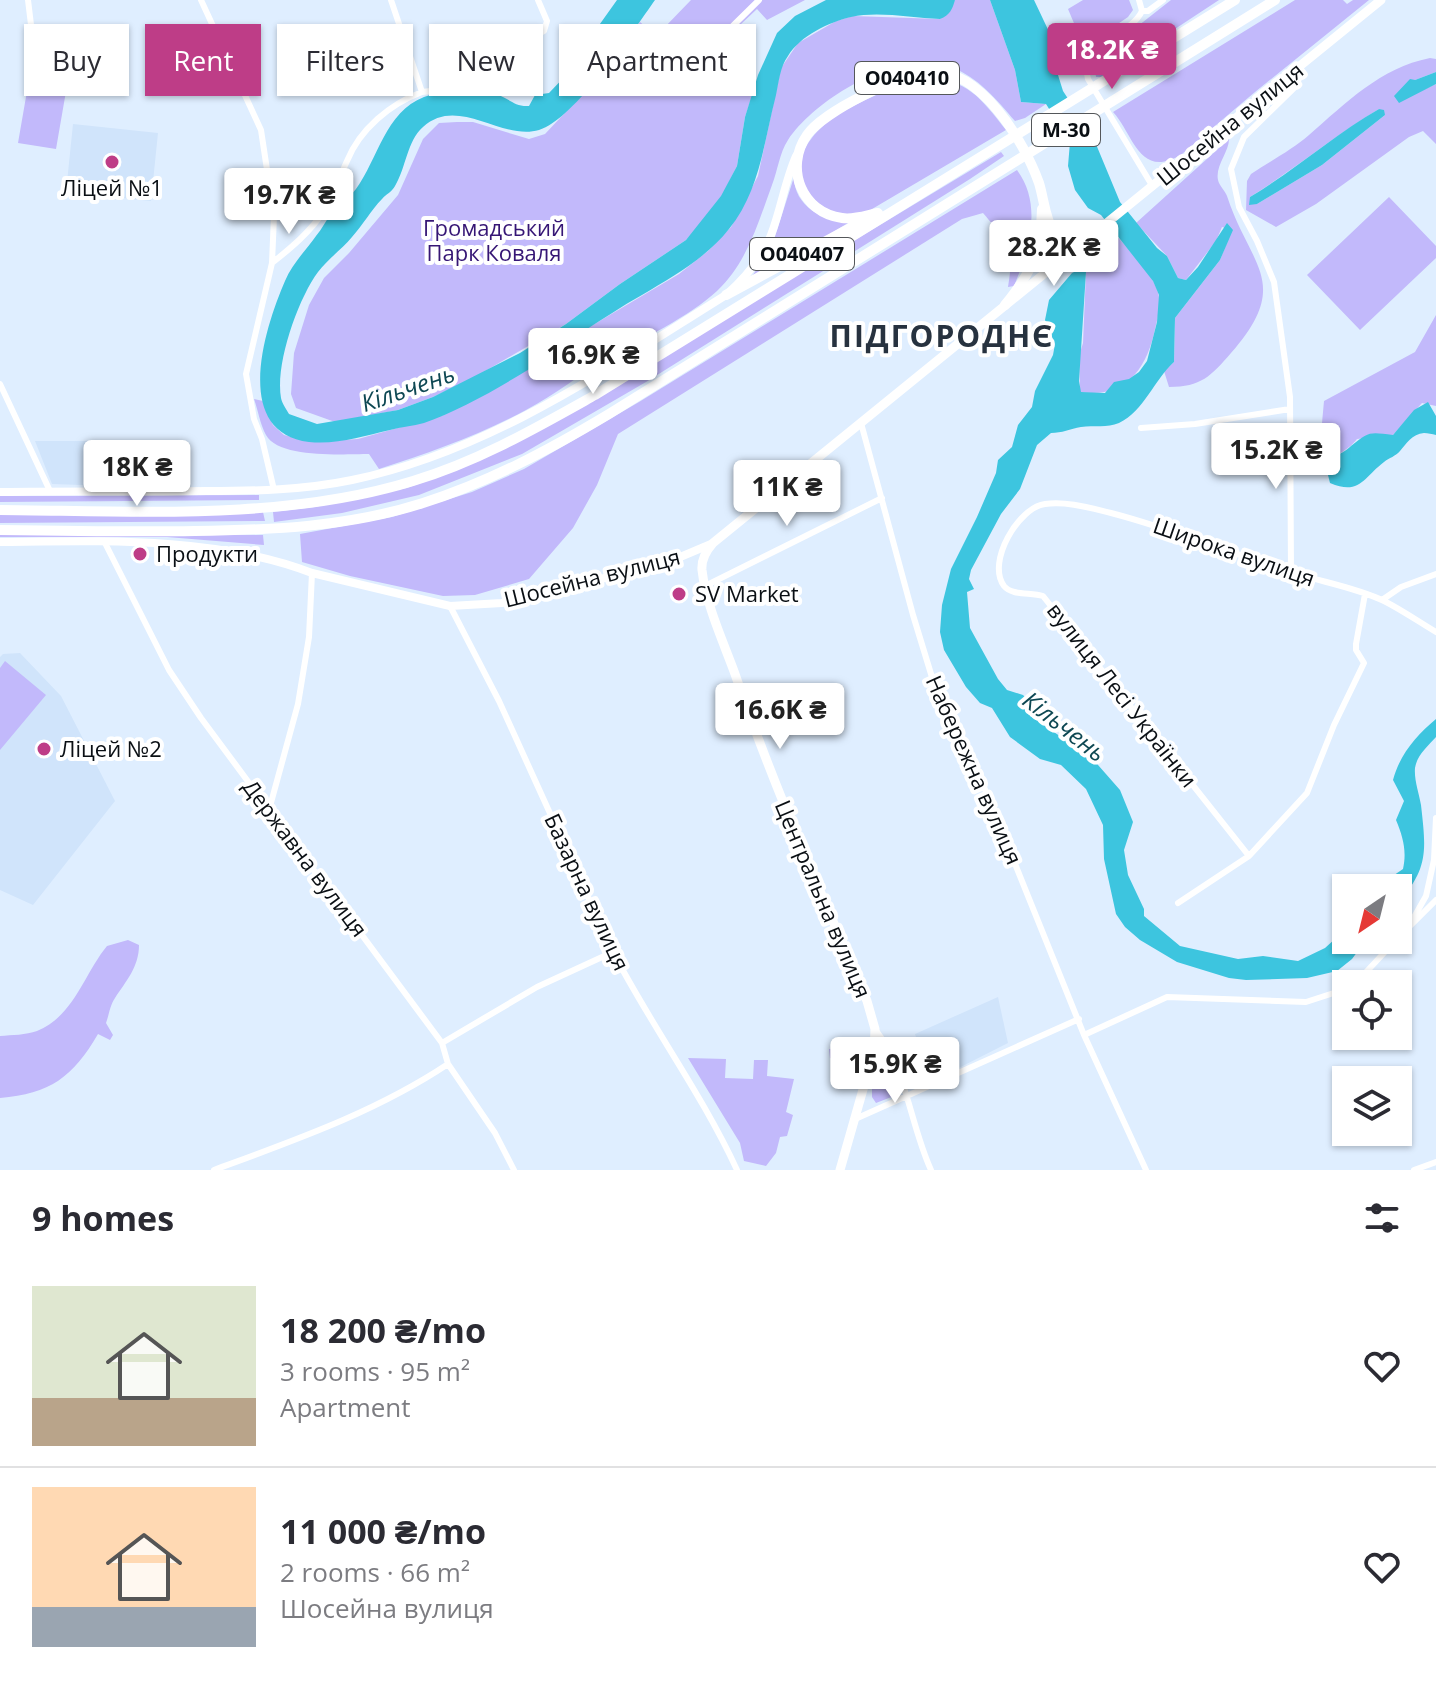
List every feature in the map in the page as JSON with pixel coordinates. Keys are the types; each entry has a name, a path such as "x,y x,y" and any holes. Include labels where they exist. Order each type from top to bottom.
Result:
{"highway":[{"name":"М-30","path":"0,510 281,507 375,491 442,472 549,422 1235,0"},
{"name":"М-30","path":"0,530 291,529 369,517 451,493 518,466 553,448 1275,0"},
{"name":"О040410","path":"799,151 808,134 822,120 856,100 918,74 942,72 969,83 994,106 1032,167 1053,232 1067,244 1082,244"},
{"path":"799,151 796,168 798,183 804,195 817,208 831,216 848,219 878,213 929,190"},
{"name":"О040410","path":"1005,305 1036,259 1040,240 1041,191"},
{"name":"О040407","path":"726,295 878,213"}],"main road":[{"name":"Шосейна вулиця","path":"713,543 1381,0"},
{"name":"Центральна вулиця","path":"713,543 704,554 702,567 705,586 780,796 862,988 875,1029 874,1051 840,1170"}],"street":[{"path":"28,0 31,24"},
{"path":"201,0 261,130 274,216 272,263 246,374 254,419 274,490"},
{"path":"391,0 422,92"},
{"path":"272,263 316,223 354,146 365,132 392,107 422,92 439,90 544,31 547,21 538,0"},
{"path":"735,24 759,0"},
{"path":"1139,0 1142,11"},
{"path":"1142,11 1148,11 1163,0"},
{"path":"1142,11 1135,21 1094,50 1085,68 1088,79 1153,187"},
{"path":"1291,572 1290,409 1274,282 1240,208 1231,169 1244,137 1294,88 1296,71"},
{"path":"726,295 756,263 771,236 799,151"},
{"name":"О040407","path":"0,492 274,490 353,480 405,466 473,441 543,409 726,295"},
{"path":"0,384 50,491"},
{"path":"1141,428 1195,424 1290,409"},
{"name":"Набережна вулиця","path":"861,423 942,710 982,782 1084,1035 1146,1170"},
{"path":"705,586 882,498"},
{"name":"Широка вулиця","path":"1027,510 1047,503 1083,506 1155,524 1382,600 1436,632"},
{"name":"вулиця Лесі Українки","path":"1027,510 1011,531 1001,553 999,572 1004,586 1011,591 1043,596 1249,856"},
{"name":"Шосейна вулиця","path":"0,542 104,541 240,553 450,606 502,603 579,586 666,563 713,543"},
{"name":"Державна вулиця","path":"104,541 169,670 442,1043 448,1064 495,1133 514,1170"},
{"path":"269,810 298,704 309,637 312,573"},
{"path":"1382,600 1401,587 1436,574"},
{"path":"1178,903 1249,856 1307,793 1334,725 1364,663 1356,644 1365,594"},
{"name":"Базарна вулиця","path":"450,606 499,701 613,952 640,1002 706,1106 737,1170"},
{"path":"1412,921 1426,896 1434,860 1436,818"},
{"path":"1412,923 1436,900"},
{"path":"442,1043 537,987 613,952"},
{"path":"1368,970 1383,954"},
{"path":"1084,1035 1167,997 1306,1002 1332,994"},
{"path":"853,1120 1079,1019"},
{"path":"875,1029 888,1046 908,1096 931,1170"},
{"path":"214,1170 331,1127 426,1079 448,1064"},
{"path":"1414,1170 1436,1162"}],"shaded area":[{"name":"Ліцей №1","path":"73,124 158,133 151,201 66,192"},
{"path":"35,441 116,441 111,486 52,484"},
{"name":"Ліцей №2","path":"20,653 61,696 115,801 33,905 0,890 0,657"},
{"path":"998,997 1008,1043 931,1082 915,1034"}],"green space":[{"name":"Громадський Парк Коваля","path":"691,0 805,0 767,20 757,9 741,24 668,24"},
{"path":"955,0 990,0 1015,70 1021,102 1046,104 1015,121 986,90 951,67 931,63 908,64 884,71 838,93 818,108 788,140 750,242 736,268 717,291 679,319 598,364 537,404 472,435 379,469 369,454 298,452 273,443 266,435 254,399 263,401 273,425 284,435 312,442 358,439 444,415 544,360 581,332 679,274 731,227 758,176 781,68 798,43 836,21 853,16 940,19"},
{"path":"1083,0 1129,0 1133,10 1128,17 1084,47 1068,9"},
{"path":"1171,0 1219,0 1102,77 1096,77 1095,67 1101,55"},
{"path":"1295,0 1343,0 1347,4 1353,0 1369,0 1182,154 1168,161 1156,162 1139,151 1113,112"},
{"path":"1436,59 1436,72 1415,80 1414,94 1436,84 1436,144 1423,131 1409,137 1316,204 1276,227 1246,210 1247,181 1251,174 1288,151 1379,78 1412,63","holes":["1379,109 1385,115 1322,165 1257,204 1250,197"]},
{"path":"924,76 952,81 972,92 1006,130 867,212 832,212 816,201 804,184 800,165 802,155 814,135 832,118 857,104"},
{"path":"26,96 65,96 56,149 18,143"},
{"name":"Громадський Парк Коваля","path":"581,96 752,96 745,117 737,166 722,196 705,219 686,240 566,324 475,377 398,410 335,422 296,408 291,394 294,353 309,305 324,278 398,195 423,139 439,123 457,122 473,122 529,139 545,134"},
{"path":"1229,139 1218,170 1218,180 1261,274 1263,291 1260,308 1250,329 1211,374 1189,385 1169,387 1164,371 1174,362 1175,318 1220,260 1232,230 1222,227 1216,241 1186,280 1178,278 1167,256 1136,223"},
{"path":"1001,152 1004,156 970,179 646,382 522,454 419,495 342,513 274,522 273,512 315,507 407,488 459,469 744,307"},
{"path":"1017,170 1030,198 1031,228 1014,286 1008,287 1010,253 998,231 983,213 962,219 618,434 597,485 573,528 529,579 475,595 443,596 302,562 300,534 392,517 472,492 524,469"},
{"path":"794,177 795,187 804,204 829,219 848,223 747,284 772,246"},
{"path":"1389,197 1436,246 1436,258 1360,330 1307,275"},
{"path":"1113,233 1139,260 1155,284 1159,301 1157,320 1146,356 1132,378 1110,391 1080,392 1079,356 1083,343 1086,272 1080,269"},
{"path":"1436,315 1436,406 1422,403 1393,435 1357,439 1326,467 1320,445 1324,401 1415,352"},
{"path":"259,495 259,500 0,502 0,496"},
{"path":"263,512 265,521 0,523 0,515"},
{"path":"0,532 263,535 264,545 167,537 0,537"},
{"path":"5,661 46,695 0,750 0,668"},
{"path":"128,940 139,945 137,960 113,1001 106,1023 113,1035 110,1040 98,1034 79,1062 58,1081 33,1092 0,1098 0,1036 33,1032 50,1024 69,1005 107,946"},
{"path":"865,1048 855,1089 832,1082 837,1060 830,1058 829,1049"},
{"path":"888,1048 904,1091 897,1094 896,1079 890,1080 894,1096 876,1103 872,1097 872,1087"},
{"path":"688,1058 726,1059 725,1078 753,1079 754,1060 768,1060 767,1076 794,1079 786,1112 793,1115 787,1136 780,1137 776,1153 766,1166 744,1161 740,1143"}],"water":[{"path":"617,0 655,0 638,24 600,24"},
{"path":"826,0 955,0 950,12 940,19 862,15 834,22 800,42 781,69 760,165 748,198 729,229 700,258 579,334 550,356 470,403 420,424 330,442 309,442 285,434 270,419 262,399 260,375 263,350 277,301 295,263 332,213 356,189 400,113 429,95 499,96 529,106 534,96 549,93 559,83 559,96 582,96 553,123 539,130 510,130 451,116 436,118 418,133 394,188 318,272 303,298 281,368 281,398 289,414 317,424 398,410 433,397 520,353 686,240 721,196 737,166 745,117 752,96 756,96 758,75 777,33 795,16"},
{"path":"990,0 1034,0 1052,38 1053,59 1063,91 1093,137 1120,202 1167,256 1178,278 1186,280 1198,267 1227,223 1233,230 1220,260 1175,318 1174,362 1135,411 1114,425 1051,433 1037,445 1020,489 1001,514 971,570 969,579 974,589 967,592 970,628 998,679 1007,690 1023,695 1029,701 1030,716 1091,757 1120,790 1133,822 1124,850 1128,875 1144,909 1144,916 1180,946 1238,959 1263,956 1298,961 1332,942 1332,954 1356,954 1338,970 1307,978 1229,978 1177,962 1140,940 1116,914 1104,859 1103,825 1086,789 1061,765 1040,759 1010,737 992,708 980,703 966,687 944,650 940,632 942,605 951,569 996,473 998,460 1012,447 1018,425 1032,407 1035,391 1053,355 1055,344 1045,320 1049,300 1072,273 1080,269 1086,272 1079,381 1081,392 1105,393 1114,382 1129,379 1139,372 1147,361 1157,322 1159,295 1153,281 1101,215 1088,208 1075,190 1068,166 1070,142 1046,104 1021,102 1015,70"},
{"path":"1436,72 1436,84 1399,103 1394,96 1410,79"},
{"path":"1379,109 1384,110 1385,115 1322,165 1257,204 1249,205 1250,197"},
{"path":"1428,402 1436,416 1436,435 1424,433 1413,437 1398,453 1355,486 1330,483 1326,467 1335,457 1366,435 1393,435 1414,410"},
{"path":"1436,719 1436,737 1420,755 1415,768 1424,847 1420,868 1412,884 1412,874 1396,874 1403,869 1405,856 1396,820 1404,801 1393,780 1400,762"}],"pier":[{"path":"1071,96 1090,124 1064,140 1046,112"}],"place":[{"name":"Ліцей №1","path":"112,162"},
{"name":"Продукти","path":"140,554"},
{"name":"SV Market","path":"679,594"},
{"name":"Ліцей №2","path":"44,749"}],"district":[{"name":"ПІДГОРОДНЄ","path":"942,337"}],"water label":[{"name":"Кільчень","path":"408,389"},
{"name":"Кільчень","path":"1064,727"}]}
